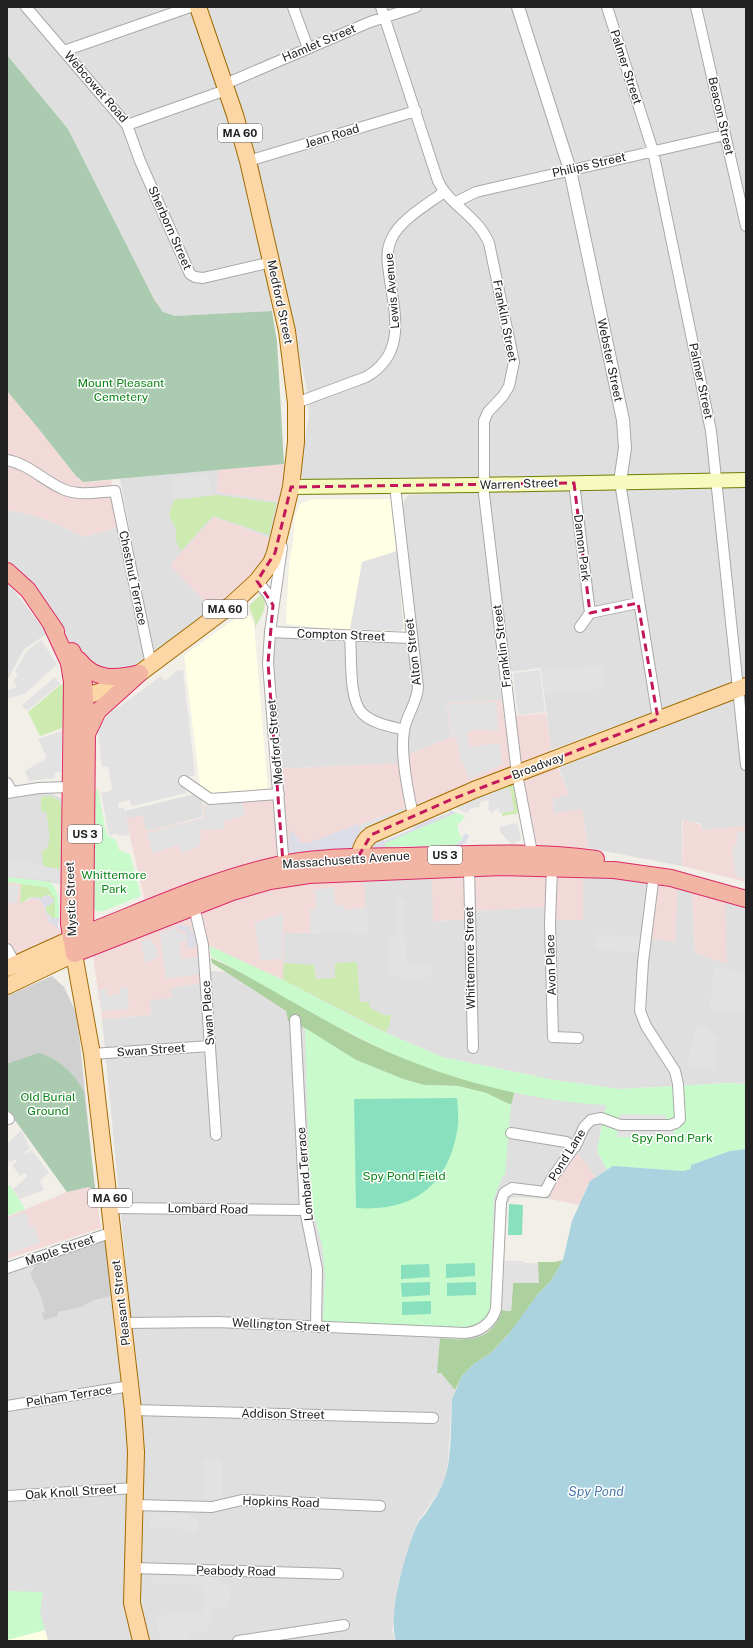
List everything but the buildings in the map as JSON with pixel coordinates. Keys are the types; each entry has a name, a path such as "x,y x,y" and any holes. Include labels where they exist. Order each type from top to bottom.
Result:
{"highway":[{"name":"Mystic Street","path":"7,571 28,590 70,649 83,673 70,787 69,924 79,949"},
{"name":"Mystic Street","path":"50,622 69,663 72,682 79,699 87,733 79,949"},
{"path":"70,649 87,669 101,676 112,679 146,669"},
{"name":"MA 60","path":"87,733 98,711 146,669"},
{"path":"70,787 86,783"},
{"name":"Massachusetts Avenue","path":"358,865 469,868 534,861 552,868 614,870 654,874"},
{"name":"Massachusetts Avenue","path":"79,949 192,899 256,885 284,871 358,865 534,861 614,862 746,898"}],"main road":[{"name":"Medford Street","path":"198,7 248,161 290,347 296,403 296,442 291,487 284,523"},
{"name":"Warren Street","path":"291,487 746,480"},
{"name":"MA 60","path":"79,699 113,687 146,669 231,605 257,581 270,563 275,553 284,523"},
{"name":"Broadway","path":"358,865 367,837 413,815 741,687"},
{"name":"Massachusetts Avenue","path":"11,966 79,949"},
{"name":"Massachusetts Avenue","path":"7,986 79,949"},
{"name":"Pleasant Street","path":"79,949 111,1208 133,1410 136,1452 132,1603 141,1641"}],"street":[{"name":"Webcowet Road","path":"26,7 127,126 225,87"},
{"path":"64,51 190,7"},
{"path":"293,7 308,48"},
{"name":"Hamlet Street","path":"225,87 382,12 416,7"},
{"name":"Webster Street","path":"518,7 570,170 623,420 625,448 620,482 638,603 658,720"},
{"name":"Palmer Street","path":"607,7 653,151 708,415 713,446 715,480 741,687 746,765"},
{"name":"Beacon Street","path":"696,7 746,226"},
{"name":"Franklin Street","path":"382,12 438,181 444,192 480,226 489,243 514,362 509,386 503,396 488,412 484,421 483,485 517,774 534,861"},
{"name":"Jean Road","path":"248,161 416,111"},
{"name":"Sherborn Street","path":"127,126 140,161 190,274 195,277 204,278 272,262"},
{"name":"Philips Street","path":"456,202 476,192 725,135"},
{"name":"Lewis Avenue","path":"296,403 366,377 375,372 386,360 393,347 396,330 387,261 389,245 394,234 403,224 444,192"},
{"name":"Chestnut Terrace","path":"7,460 29,468 66,490 83,494 115,491 146,669"},
{"name":"Damon Park","path":"574,483 590,613"},
{"name":"Alton Street","path":"395,486 418,698 404,730 408,795 413,815"},
{"name":"Medford Street","path":"284,523 281,560 273,605 268,663 284,871"},
{"path":"257,581 268,594 273,605"},
{"path":"580,627 590,613 638,603"},
{"name":"Compton Street","path":"270,632 411,638"},
{"path":"350,636 353,691 358,707 371,720 404,730"},
{"path":"184,781 210,799 279,794"},
{"path":"7,783 9,793 39,788 70,787"},
{"name":"Whittemore Street","path":"469,868 473,1048"},
{"name":"Avon Place","path":"552,868 550,922 553,1037 578,1038"},
{"name":"Pond Lane","path":"438,1332 473,1332 482,1328 490,1320 496,1306 502,1197 506,1191 512,1188 545,1192 552,1178 575,1146 584,1127 595,1119 605,1118 620,1125 670,1125 676,1123 680,1119 678,1084 675,1071 644,1022 640,1008 654,874"},
{"name":"Swan Place","path":"192,899 203,946 216,1135"},
{"path":"7,949 11,966 18,971 7,980"},
{"name":"Lombard Terrace","path":"295,1020 305,1210 317,1269 316,1327"},
{"name":"Swan Street","path":"92,1054 210,1046"},
{"path":"511,1132 566,1142 575,1146"},
{"name":"Lombard Road","path":"111,1208 305,1210"},
{"name":"Maple Street","path":"7,1268 113,1232"},
{"name":"Wellington Street","path":"124,1323 216,1322 438,1332"},
{"name":"Pelham Terrace","path":"7,1406 130,1386"},
{"name":"Addison Street","path":"133,1410 433,1418"},
{"name":"Oak Knoll Street","path":"7,1496 135,1488"},
{"name":"Hopkins Road","path":"135,1504 212,1507 242,1500 380,1506"},
{"name":"Peabody Road","path":"133,1568 338,1574"},
{"path":"238,1641 344,1625"}],"highlighted area":[{"path":"574,483 590,613 638,603 658,719 450,800 371,835 358,857 283,863 268,663 273,605 257,581 275,553 291,487"}],"shaded area":[{"path":"7,7 191,7 237,141 263,248 272,311 175,316 167,315 159,308 68,129 7,55"},
{"path":"204,7 746,7 746,474 305,482 299,472 309,414 307,390 283,282"},
{"path":"7,391 79,480 90,482 111,480 119,527 84,537 55,523 29,514 7,510"},
{"path":"283,464 288,465 282,502 217,492 218,469"},
{"path":"218,469 217,492 282,502 274,540 214,517 170,565 212,609 156,650 154,649 142,596 120,479"},
{"path":"208,474 213,495 173,498 170,478"},
{"path":"746,483 746,677 551,750 541,668 499,673 502,700 447,703 451,737 405,756 401,763 276,769 269,664 276,637 415,641 403,503 408,495 594,484"},
{"path":"312,499 392,499 403,594 404,631 347,631 286,624 289,563 293,542 295,516 300,504"},
{"path":"7,510 29,514 55,523 84,537 119,527 145,658 128,670 107,676 78,654 37,590 7,560"},
{"path":"214,517 274,540 269,552 240,588 212,609 170,565"},
{"path":"397,551 404,629 400,631 350,629 362,562"},
{"path":"7,583 47,634 24,649 7,681"},
{"path":"243,613 250,616 254,624 268,791 207,795 200,786 184,655"},
{"path":"41,640 57,664 26,693 7,699 7,690 17,687 13,681 18,675 15,671 26,652"},
{"path":"602,665 604,685 597,686 597,689 544,694 541,671"},
{"path":"183,670 195,775 189,777 185,786 186,793 132,806 129,800 118,803 118,808 124,808 130,834 123,836 115,834 109,836 101,793 112,789 108,766 102,767 98,732 100,725 108,715 161,676 165,681 176,671"},
{"path":"540,670 545,712 518,715 513,673"},
{"path":"55,677 60,684 27,711 22,705"},
{"path":"746,694 746,826 701,830 702,824 682,820 682,866 588,848 582,809 554,813 552,799 569,795 559,768"},
{"path":"502,700 511,769 411,807 405,756 451,737 447,703"},
{"path":"496,702 499,730 483,731 482,729 467,732 469,747 500,743 502,764 469,779 464,764 462,764 456,737 452,738 448,704"},
{"path":"546,713 551,750 569,795 552,799 555,817 555,813 582,809 588,848 583,875 583,920 545,920 544,907 473,911 473,919 433,921 432,878 471,871 537,851 520,763 515,716"},
{"path":"62,731 61,772 55,773 55,778 29,781 25,771 47,758 38,739"},
{"path":"401,763 412,813 363,833 366,932 284,933 283,980 199,942 201,983 170,988 172,998 150,1000 151,1015 102,1019 93,956 151,929 126,819 142,815 147,831 203,818 203,805 277,797 276,769"},
{"path":"7,777 18,795 49,792 63,799 62,884 7,877"},
{"path":"492,788 494,791 510,788 514,811 500,813 498,808 492,813 488,809 489,802 486,800 480,802 479,807 471,808 467,813 456,808 452,804"},
{"path":"199,793 203,804 202,817 147,831 142,815 126,819 125,811"},
{"path":"242,803 245,816 224,821 224,829 201,830 200,846 182,853 178,845 152,853 147,833 205,818 204,806"},
{"path":"448,806 450,810 456,813 385,843 385,847 454,846 461,841 465,833 469,836 465,843 459,847 369,850 374,839 382,836 384,841 413,829 410,822 426,815 429,820 449,813"},
{"path":"403,808 406,815 361,831 359,825"},
{"path":"683,820 702,825 701,830 746,826 746,882 682,866"},
{"path":"517,823 521,840 511,844 500,832 500,827"},
{"path":"358,824 361,836 352,851 295,855 291,854 288,848 290,831 292,831 301,843 308,843"},
{"path":"746,831 746,880 736,876 732,850 737,843 737,832"},
{"path":"7,858 62,870 62,881 7,876"},
{"path":"583,875 612,875 692,890 695,953 726,963 725,900 746,907 746,1084 729,1083 620,1089 554,1080 442,1057 377,1029 283,980 283,933 316,933 364,880 432,878 434,921 473,919 473,911 544,907 583,920"},
{"path":"648,879 678,886 675,942 643,938"},
{"path":"7,882 21,884 20,903 34,898 42,902 50,924 57,925 62,934 7,962"},
{"path":"7,885 19,886 17,903 7,903"},
{"path":"334,887 335,905 343,905 344,910 367,907 368,934 310,932 310,909 316,908 315,890"},
{"path":"692,890 725,900 727,964 695,953"},
{"path":"47,895 54,899 53,903 46,907 46,911 52,918 60,918 57,930 56,926 50,924 42,902 36,899 30,899 31,897 42,898"},
{"path":"396,899 404,899 406,964 433,963 432,977 399,978 398,975 389,976 388,936 397,935"},
{"path":"283,913 282,959 261,960 254,923"},
{"path":"181,924 183,926 189,926 190,930 194,932 196,947 187,948 187,932 179,930 176,926"},
{"path":"176,927 177,932 185,933 187,941 179,942 181,959 198,957 200,974 166,979 160,934"},
{"path":"595,934 640,937 639,953 594,949"},
{"path":"150,938 158,951 156,952 158,957 145,963 141,942"},
{"path":"714,966 746,972 745,1011 710,1009"},
{"path":"211,971 227,972 286,1011 288,1021 511,1105 515,1091 556,1100 606,1105 597,1150 607,1170 596,1177 577,1154 554,1184 550,1199 513,1197 510,1199 507,1205 502,1310 500,1317 492,1328 478,1338 467,1340 440,1338 441,1373 455,1390 452,1399 446,1477 440,1490 417,1523 399,1582 392,1631 396,1641 150,1641 146,1627 141,1596 144,1509 143,1416 132,1328 102,1019 151,1015 150,1000 170,988 201,983"},
{"path":"52,976 64,987 77,1015 95,1189 88,1187 67,1192 7,1109 7,996"},
{"path":"127,987 129,1009 102,1011 99,990 107,989 108,996 120,994 120,988"},
{"path":"697,1025 707,1027 717,1039 715,1068 689,1067 689,1057"},
{"path":"620,1114 666,1115 666,1120 674,1130 674,1137 617,1137"},
{"path":"21,1130 30,1148 25,1152 26,1154 32,1150 49,1173 40,1181 44,1190 20,1199 13,1189 28,1176 25,1173 20,1176 12,1165 17,1161 16,1159 10,1163 7,1158 7,1144"},
{"path":"577,1153 596,1177 588,1184 579,1205 550,1199 554,1184"},
{"path":"88,1187 95,1189 101,1228 7,1259 7,1217 67,1192"},
{"path":"26,1212 30,1223 28,1224 29,1226 34,1225 40,1243 7,1254 7,1219"},
{"path":"108,1237 113,1296 94,1300 82,1307 58,1312 58,1316 44,1320 42,1313 45,1311 39,1292 30,1274 37,1262"},
{"path":"504,1261 538,1263 539,1283 513,1283 511,1311 502,1310"},
{"path":"37,1262 30,1274 39,1292 45,1312 58,1312 82,1307 94,1300 113,1296 129,1445 126,1540 127,1604 136,1641 48,1641 45,1630 7,1639 7,1271"},
{"path":"203,1459 222,1459 222,1499 203,1499"},
{"path":"151,1513 191,1514 191,1518 198,1518 198,1533 185,1533 185,1529 150,1527"},
{"path":"152,1576 214,1577 219,1584 231,1585 230,1606 211,1609 214,1624 207,1625 207,1632 189,1634 190,1641 161,1641 156,1615 201,1613 204,1609 204,1590 199,1585 152,1583"},
{"path":"45,1630 48,1641 7,1641 7,1638"}],"green space":[{"name":"Mount Pleasant Cemetery","path":"7,55 68,129 155,301 163,312 175,316 272,311 277,342 284,464 83,482 76,476 7,391"},
{"path":"217,495 276,503 269,535 213,516 181,551 176,541 176,529 169,515 174,500"},
{"path":"260,595 264,598 265,605 263,613 255,628 255,622 249,606"},
{"path":"64,682 62,728 40,736 28,712"},
{"path":"511,783 514,788 519,813 502,816 502,813 514,811 510,788 494,791 492,788"},
{"name":"Whittemore Park","path":"98,789 105,828 108,836 116,840 119,850 130,854 141,896 101,912 91,909 94,790"},
{"path":"51,796 59,800 62,806 60,869 43,866 42,851 48,848 49,833 46,812 41,811 41,797"},
{"path":"456,813 465,816 461,822 457,824 459,834 463,838 456,845 384,847 384,843"},
{"path":"7,877 50,882 57,894 59,903 59,918 55,918 55,898 47,887 7,882"},
{"path":"21,884 47,887 55,898 55,918 52,918 46,911 46,907 53,903 50,895 42,898 31,897 20,904"},
{"name":"Spy Pond Park","path":"210,946 283,980 377,1029 442,1057 554,1080 620,1089 729,1083 746,1084 746,1149 730,1151 691,1165 691,1169 683,1171 613,1166 607,1170 597,1150 606,1105 546,1099 485,1086 425,1067 397,1056 330,1023 211,956"},
{"path":"211,958 251,978 351,1034 388,1052 442,1072 515,1091 511,1105 486,1093 458,1086 424,1085 403,1079 356,1060 305,1028 288,1021 286,1011 212,963"},
{"path":"357,962 360,1002 369,1002 370,1008 384,1015 391,1015 389,1027 385,1032 283,980 284,963 314,965 316,979 335,978 335,963"},
{"name":"Spy Pond Field","path":"305,1028 356,1060 403,1079 424,1085 458,1086 486,1093 511,1105 505,1175 503,1175 494,1198 490,1309 487,1316 479,1324 469,1328 323,1321 325,1274 322,1245 313,1210 309,1173"},
{"name":"Old Burial Ground","path":"38,1053 52,1058 71,1073 84,1092 95,1189 88,1187 67,1192 7,1109 7,1064"},
{"path":"457,1098 458,1128 452,1151 445,1168 435,1181 424,1192 410,1200 394,1206 356,1208 354,1099"},
{"path":"10,1185 25,1209 7,1216 7,1187"},
{"path":"509,1204 523,1205 522,1235 508,1235"},
{"path":"563,1260 551,1281 538,1294 513,1329 491,1353 474,1364 462,1376 455,1390 441,1373 437,1373 440,1338 469,1339 485,1334 498,1321 502,1310 511,1311 513,1283 538,1283 538,1262 555,1262"},
{"path":"475,1263 475,1276 446,1278 446,1264"},
{"path":"429,1264 430,1277 401,1279 401,1265"},
{"path":"430,1282 430,1295 402,1297 401,1283"},
{"path":"476,1282 476,1295 447,1296 447,1283"},
{"path":"431,1301 431,1314 402,1315 402,1302"},
{"path":"7,1591 43,1592 40,1612 45,1630 7,1640"}],"water":[{"name":"Spy Pond","path":"746,1149 746,1641 396,1641 394,1616 403,1566 418,1523 426,1513 439,1491 447,1470 450,1450 452,1399 462,1376 474,1364 491,1353 508,1335 538,1294 551,1281 563,1260 572,1221 590,1181 613,1166 683,1171 691,1169 691,1165 730,1151"}]}
